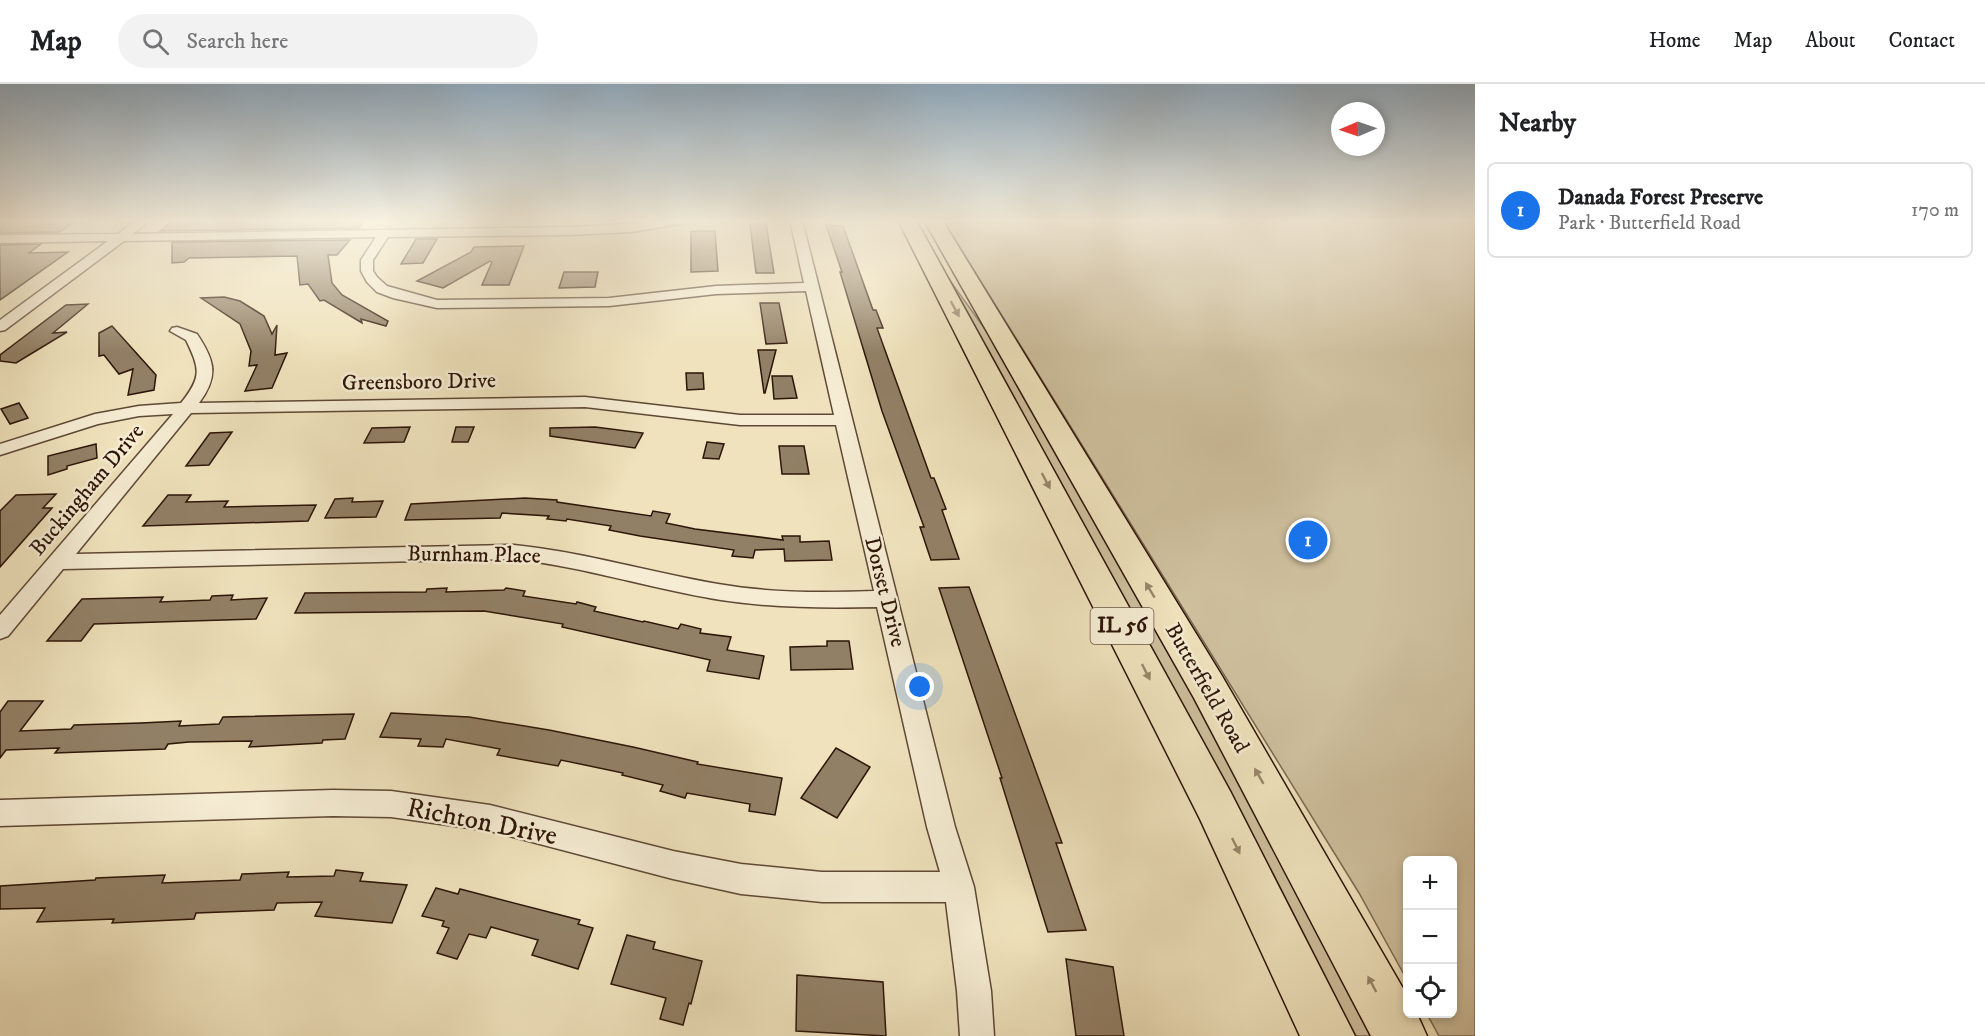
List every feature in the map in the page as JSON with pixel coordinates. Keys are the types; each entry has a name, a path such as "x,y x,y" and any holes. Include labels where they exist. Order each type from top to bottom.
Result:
{"main road":[{"name":"Butterfield Road","path":"931,264 1210,795 1328,1036"},
{"name":"Butterfield Road","path":"959,264 1208,687 1400,1036"}],"street":[{"path":"0,327 84,264"},
{"path":"367,264 367,271 382,289 437,304 609,302 716,290 811,287"},
{"name":"Dorset Drive","path":"806,264 941,827 959,887 974,991 977,1036"},
{"path":"0,312 21,312"},
{"name":"Buckingham Drive","path":"0,630 186,408 202,384 206,373 206,363 192,337 177,332"},
{"name":"Greensboro Drive","path":"0,450 95,419 139,411 186,408 585,402 740,420 843,420"},
{"name":"Burnham Place","path":"58,562 514,552 568,558 748,596 792,600 887,599"},
{"name":"Richton Drive","path":"0,813 333,803 391,804 449,810 490,818 673,866 741,879 822,887 959,887"}],"shaded area":[{"path":"970,264 1475,264 1475,1036 1439,1036 1429,1018 1457,1018 1457,856 1403,856 1403,973 1359,893"},
{"path":"945,279 949,279 1007,360 1382,1036 1346,1036"}],"building":[{"path":"0,264 50,264 0,300"},
{"path":"298,264 329,264 332,283 342,295 388,321 386,326 361,319 362,323 324,300 320,301 308,284 300,285"},
{"path":"448,264 484,264 443,288 417,281"},
{"path":"491,264 517,264 509,285 482,285"},
{"path":"691,264 718,264 718,271 691,272"},
{"path":"755,264 773,264 774,273 756,273"},
{"path":"839,264 857,264 873,310 876,310 883,328 877,328 931,478 934,478 946,509 942,510 959,559 931,560 920,527 924,527 882,411 840,272 842,272"},
{"path":"564,272 598,272 595,287 559,288"},
{"path":"224,297 240,301 264,316 272,334 277,325 275,355 287,353 272,388 245,391 257,365 249,366 251,351 240,324 201,298"},
{"path":"760,303 779,303 787,343 766,344"},
{"path":"88,304 53,333 67,332 16,363 0,361 0,355 66,305"},
{"path":"112,326 156,375 154,390 128,395 133,369 119,374 104,355 99,356 99,333"},
{"path":"758,350 776,350 765,393 764,393"},
{"path":"686,373 703,373 704,389 687,390"},
{"path":"772,376 792,376 797,398 774,399"},
{"path":"19,403 28,418 10,424 1,409"},
{"path":"410,427 404,442 364,443 372,428"},
{"path":"456,427 474,427 468,442 452,442"},
{"path":"595,427 643,433 635,448 550,436 550,428"},
{"path":"232,432 209,465 186,466 210,433"},
{"path":"707,442 724,444 719,459 703,458"},
{"path":"96,444 97,458 67,466 67,469 48,475 48,456"},
{"path":"779,446 804,446 809,474 782,474"},
{"path":"56,494 43,508 52,508 0,567 0,511 16,495"},
{"path":"168,495 191,495 186,502 228,501 224,507 316,505 308,521 143,526"},
{"path":"353,498 352,502 383,501 376,517 325,518 335,499"},
{"path":"525,498 557,500 557,502 651,516 653,511 670,514 666,523 695,529 783,540 782,536 800,536 800,542 829,541 832,560 785,561 784,549 755,550 753,558 732,556 734,550 609,530 611,526 567,519 566,521 547,519 549,516 502,513 500,518 405,520 411,504"},
{"path":"969,587 1062,843 1056,843 1086,930 1048,932 1000,778 1002,778 939,588"},
{"path":"447,588 446,592 504,590 506,588 525,591 523,596 576,604 577,602 596,607 594,611 678,629 681,624 701,629 700,633 731,637 727,650 764,656 759,679 707,671 710,660 562,627 563,624 484,611 295,613 305,593 426,592 427,589"},
{"path":"233,595 231,600 267,598 256,619 94,624 81,641 47,641 82,599 163,597 160,602 210,600 212,596"},
{"path":"827,641 849,641 853,669 791,670 790,647 827,646"},
{"path":"8,701 43,701 20,731 71,729 74,725 181,721 179,726 219,724 223,717 354,714 345,739 323,740 322,743 249,747 252,741 189,742 168,744 165,749 55,753 59,748 6,750 0,758 0,712"},
{"path":"391,713 469,717 549,730 633,747 698,762 697,764 782,778 775,815 749,811 750,804 687,793 685,798 660,791 663,785 622,775 623,773 561,760 558,766 497,755 500,749 446,739 443,747 418,746 421,739 380,737"},
{"path":"836,748 870,767 837,818 801,798"},
{"path":"336,870 363,873 360,881 407,885 392,923 315,916 322,902 277,903 274,910 196,913 194,919 112,923 114,919 37,922 45,908 0,909 0,886 165,875 162,883 240,880 242,874 289,872 287,877 334,876"},
{"path":"436,888 458,894 460,889 580,920 578,924 593,928 578,969 532,955 538,940 491,927 486,938 469,934 457,959 437,953 449,928 442,926 444,921 422,916"},
{"path":"627,935 655,942 653,949 702,961 683,1025 660,1019 666,998 611,984"},
{"path":"1066,959 1113,967 1124,1036 1076,1036"},
{"path":"797,975 883,982 886,1036 796,1031"}],"place":[{"name":"Danada Forest Preserve","path":"1308,540"}]}
